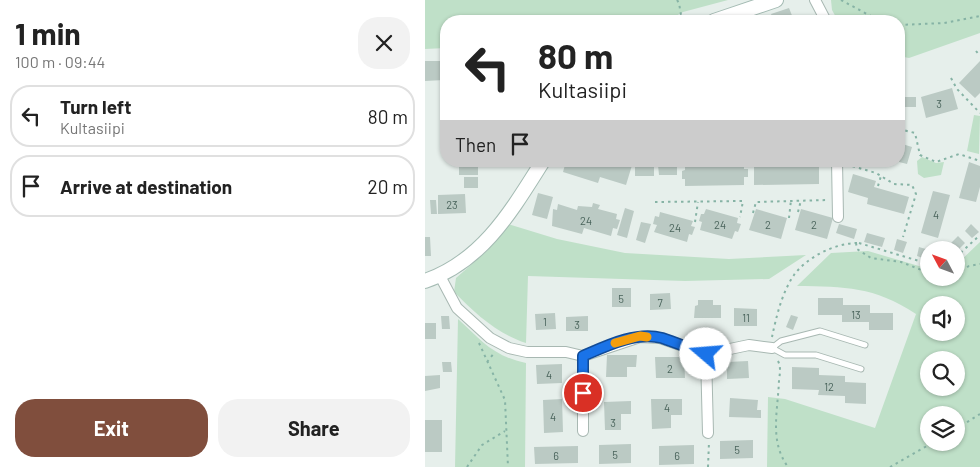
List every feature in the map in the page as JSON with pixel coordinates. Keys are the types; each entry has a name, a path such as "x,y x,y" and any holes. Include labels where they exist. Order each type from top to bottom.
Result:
{"street":[{"path":"731,15 776,0"},
{"path":"815,0 823,15"},
{"path":"425,280 439,276 473,255 494,234 539,167"},
{"path":"837,167 838,217"},
{"path":"439,276 457,308 477,328 489,338 509,348 527,352 566,352 583,356 640,336 660,338 706,354 749,345 772,348"},
{"path":"706,354 708,433"},
{"path":"583,356 583,431"}],"lane":[{"path":"861,369 816,355 785,355 772,348 781,341 820,330 865,346"}],"path":[{"path":"677,0 681,15"},
{"path":"841,0 869,15"},
{"path":"905,25 944,23 980,16"},
{"path":"976,51 980,56"},
{"path":"951,78 957,89 980,113"},
{"path":"905,131 915,134 920,155 936,162 959,154 980,161"},
{"path":"854,167 881,176 894,184 912,185 916,194 903,237"},
{"path":"878,186 881,176"},
{"path":"789,218 791,200"},
{"path":"799,212 801,200"},
{"path":"753,213 756,202 838,200"},
{"path":"655,202 743,201 740,217"},
{"path":"695,222 698,202"},
{"path":"965,248 980,235"},
{"path":"856,243 857,249 871,258 901,262 920,269"},
{"path":"788,467 780,455 775,434 780,365 772,348 772,336 778,312 794,275 813,258 831,248 856,243 920,261"},
{"path":"965,268 980,264"},
{"path":"477,328 477,339 482,353 492,369 505,400 508,467"},
{"path":"965,423 980,414"},
{"path":"467,467 482,445 505,431"},
{"path":"708,433 708,467"},
{"path":"890,467 920,450"}],"green space":[{"path":"425,0 728,0 678,15 440,15 440,48 425,49"},
{"path":"831,0 980,0 980,33 909,58 905,57 905,15 835,15"},
{"path":"974,115 980,116 979,154 967,151"},
{"path":"922,157 936,163 944,162 941,175 924,178 918,174 917,161"},
{"path":"508,224 557,239 625,253 729,259 806,255 769,279 685,281 528,276 526,343 496,328 454,292 456,278 488,250"},
{"path":"980,242 980,467 767,467 768,397 785,399 875,428 916,314 901,305 872,293 845,288 797,286 831,253 868,251 920,266 920,286 965,286 965,256"},
{"path":"458,319 481,341 496,352 526,363 525,467 455,467"}],"building":[{"path":"789,8 792,15 771,15"},
{"path":"425,61 440,61 440,80 425,81"},
{"path":"980,61 980,93 975,98 959,83"},
{"path":"952,88 958,109 926,118 921,97"},
{"path":"905,97 916,97 916,107 905,107"},
{"path":"905,145 912,147 907,164 905,164"},
{"path":"969,162 980,166 980,187 976,202 959,198"},
{"path":"459,167 478,167 478,175 459,175"},
{"path":"564,167 631,167 626,185 600,177 598,183 563,172"},
{"path":"635,167 654,167 654,176 635,176"},
{"path":"658,167 677,167 677,175 659,175"},
{"path":"685,167 744,167 744,169 748,169 748,177 744,177 744,185 685,186 685,179 682,179 682,171 685,170"},
{"path":"754,167 819,167 819,184 754,185"},
{"path":"853,174 876,181 874,187 909,197 904,214 867,204 868,198 848,192"},
{"path":"464,177 478,177 478,188 464,188"},
{"path":"933,191 950,195 938,238 921,233"},
{"path":"538,193 553,197 547,219 532,215"},
{"path":"465,194 466,213 438,214 438,195"},
{"path":"430,200 436,200 437,214 431,214"},
{"path":"593,203 600,205 598,209 617,214 616,219 620,220 617,229 613,228 611,236 584,228 582,234 552,226 553,209 557,210 558,204 577,210 578,206 592,207"},
{"path":"625,208 634,211 627,238 617,235"},
{"path":"706,209 738,218 737,223 741,224 738,232 735,231 732,239 700,230 702,222 699,221 701,214 704,214"},
{"path":"756,209 787,218 781,239 749,230"},
{"path":"801,209 833,218 827,239 795,230"},
{"path":"660,212 693,221 691,226 695,227 692,235 689,234 687,242 654,232 657,225 653,224 655,216 659,217"},
{"path":"641,222 651,224 645,243 636,240"},
{"path":"839,224 857,229 854,239 836,233"},
{"path":"971,224 979,232 972,238 965,231"},
{"path":"867,233 885,238 882,247 864,242"},
{"path":"958,236 963,241 953,241"},
{"path":"425,237 430,237 431,256 425,256"},
{"path":"897,239 907,242 903,253 894,250"},
{"path":"919,247 920,257 917,256"},
{"path":"612,288 631,288 631,307 612,307"},
{"path":"670,293 671,309 650,310 650,294"},
{"path":"818,298 843,298 843,305 870,305 870,313 893,313 893,330 869,330 869,322 842,322 842,315 818,315"},
{"path":"698,300 713,300 713,305 721,305 721,318 694,318 695,306 698,305"},
{"path":"734,308 757,309 757,326 734,326"},
{"path":"555,313 556,329 536,330 535,314"},
{"path":"791,315 798,317 793,330 786,327"},
{"path":"441,316 449,316 450,329 442,329"},
{"path":"588,316 588,331 566,331 566,317"},
{"path":"425,323 436,323 436,339 425,339"},
{"path":"607,355 637,355 636,367 627,367 627,377 606,377"},
{"path":"655,357 684,357 685,378 656,378"},
{"path":"748,361 749,378 727,379 727,362"},
{"path":"442,362 451,362 452,372 443,372"},
{"path":"562,364 562,383 537,384 536,365"},
{"path":"792,367 819,368 819,375 845,376 845,382 866,383 866,404 845,403 845,396 818,395 819,390 792,389"},
{"path":"440,375 440,388 425,391 425,376"},
{"path":"730,398 758,400 757,410 761,410 761,418 729,417"},
{"path":"562,399 563,432 544,433 543,400"},
{"path":"651,399 682,399 682,415 671,415 671,428 652,429"},
{"path":"631,401 631,414 621,414 621,430 605,430 604,402"},
{"path":"425,420 442,420 442,452 425,452"},
{"path":"753,440 753,458 720,459 720,441"},
{"path":"631,444 631,463 599,464 599,445"},
{"path":"694,445 694,464 659,465 659,446"},
{"path":"578,446 578,463 535,464 534,447"}],"slow traffic":[{"path":"615,343 640,336 647,337"}],"route":[{"path":"583,393 583,356 628,339 640,336 660,338 706,354"}]}
